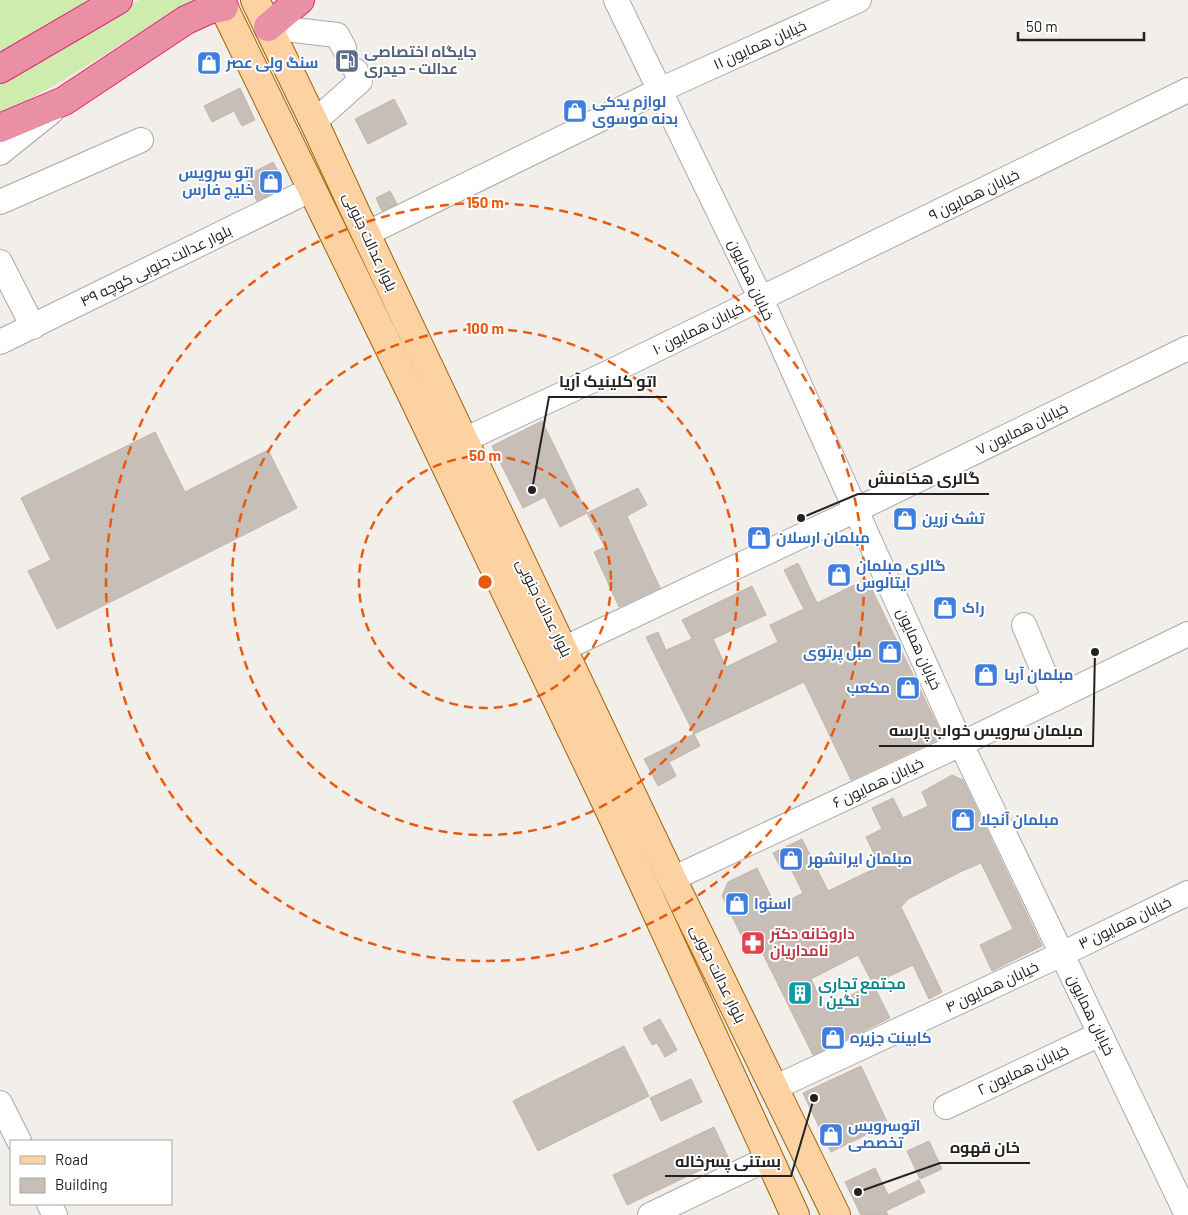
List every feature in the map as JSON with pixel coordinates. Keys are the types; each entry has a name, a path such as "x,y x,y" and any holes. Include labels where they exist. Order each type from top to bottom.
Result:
{"highway":[{"path":"0,69 118,0"},
{"path":"268,27 300,0"},
{"path":"0,128 64,101 186,20 222,4"}],"main road":[{"name":"بلوار عدالت جنوبی","path":"255,0 672,879 836,1215"},
{"name":"بلوار عدالت جنوبی","path":"222,4 611,813 795,1215"},
{"path":"611,813 636,801"}],"street":[{"name":"خیابان همایون","path":"616,0 761,299 961,744 1100,1034 1180,1181 1187,1215"},
{"name":"خیابان همایون ۱۱","path":"366,234 660,90 860,0"},
{"path":"268,27 337,35 344,48"},
{"path":"314,122 360,81 356,71"},
{"name":"خیابان همایون ۹","path":"761,299 1188,90"},
{"path":"0,153 64,101"},
{"path":"0,202 141,140"},
{"name":"بلوار عدالت جنوبی کوچه ۴۹","path":"0,342 312,189"},
{"path":"0,262 32,327"},
{"name":"خیابان همایون ۱۰","path":"464,440 761,299"},
{"name":"خیابان همایون ۷","path":"563,649 856,510 1188,348"},
{"path":"1024,625 1055,699"},
{"name":"خیابان همایون ۶","path":"672,879 961,744 1188,634"},
{"name":"خیابان همایون ۳","path":"1062,954 1188,893"},
{"name":"خیابان همایون ۴","path":"774,1088 1062,954"},
{"name":"خیابان همایون ۲","path":"946,1107 1100,1034"},
{"path":"1,1106 18,1140"},
{"path":"650,1215 769,1158"}],"green space":[{"path":"0,0 93,0 0,55"},
{"path":"139,0 192,0 62,81 0,116 0,83"}],"building":[{"path":"240,88 255,120 242,126 234,111 212,122 204,106"},
{"path":"394,99 407,124 368,144 355,119"},
{"path":"273,162 283,180 279,190 257,201 247,183 252,173"},
{"path":"390,191 397,204 382,211 376,198"},
{"path":"542,421 587,513 560,527 545,497 523,508 492,446"},
{"path":"155,432 185,492 268,450 297,508 57,629 28,571 51,560 21,498"},
{"path":"638,488 647,505 627,516 660,588 619,607 594,552 605,547 587,513"},
{"path":"798,563 817,603 867,579 943,737 851,780 804,682 694,734 646,637 658,632 666,650 692,639 682,620 752,586 766,615 713,639 726,667 778,642 770,625 804,609 784,570"},
{"path":"694,734 700,746 669,762 676,776 658,786 644,759"},
{"path":"952,775 963,780 1042,946 992,971 980,945 1013,929 981,863 960,872 908,899 901,907 942,992 929,999 913,965 873,984 890,1018 813,1055 761,950 751,955 722,896 728,882 757,868 776,907 803,893 789,865 781,869 773,853 802,839 828,891 880,866 866,837 882,829 872,808 893,798 903,818 928,806 922,792","holes":["858,955 873,984 825,1008 811,979"]},
{"path":"660,1019 677,1050 665,1057 657,1043 652,1045 643,1028"},
{"path":"624,1046 649,1096 538,1151 513,1101"},
{"path":"861,1066 888,1124 831,1152 803,1093"},
{"path":"691,1079 702,1102 661,1121 650,1098"},
{"path":"714,1127 728,1157 627,1205 613,1175"},
{"path":"929,1141 942,1169 920,1179 907,1151"},
{"path":"875,1168 888,1195 919,1180 925,1192 886,1211 888,1215 861,1215 845,1182"}],"place":[{"name":"جایگاه اختصاصی عدالت - حیدری","path":"347,61"},
{"name":"سنگ ولی عصر","path":"209,63"},
{"name":"لوازم یدکی بدنه موسوی","path":"575,111"},
{"name":"اتو سرویس خلیج فارس","path":"271,182"},
{"name":"اتو کلینیک آریا","path":"532,490"},
{"name":"گالری هخامنش","path":"801,518"},
{"name":"تشک زرین","path":"905,519"},
{"name":"مبلمان ارسلان","path":"759,538"},
{"name":"گالری مبلمان ایتالوس","path":"839,575"},
{"name":"راک","path":"945,608"},
{"name":"مبل پرتوی","path":"890,652"},
{"name":"مبلمان سرویس خواب پارسه","path":"1095,652"},
{"name":"مبلمان آریا","path":"986,675"},
{"name":"مکعب","path":"908,688"},
{"name":"مبلمان آنجلا","path":"963,820"},
{"name":"مبلمان ایرانشهر","path":"791,859"},
{"name":"اسنوا","path":"737,904"},
{"name":"داروخانه دکتر نامداریان","path":"753,943"},
{"name":"مجتمع تجاری نگین ۱","path":"800,993"},
{"name":"کابینت جزیره","path":"833,1038"},
{"name":"بستنی پسرخاله","path":"814,1098"},
{"name":"اتوسرویس تخصصی","path":"831,1135"},
{"name":"خان قهوه","path":"858,1192"}]}
